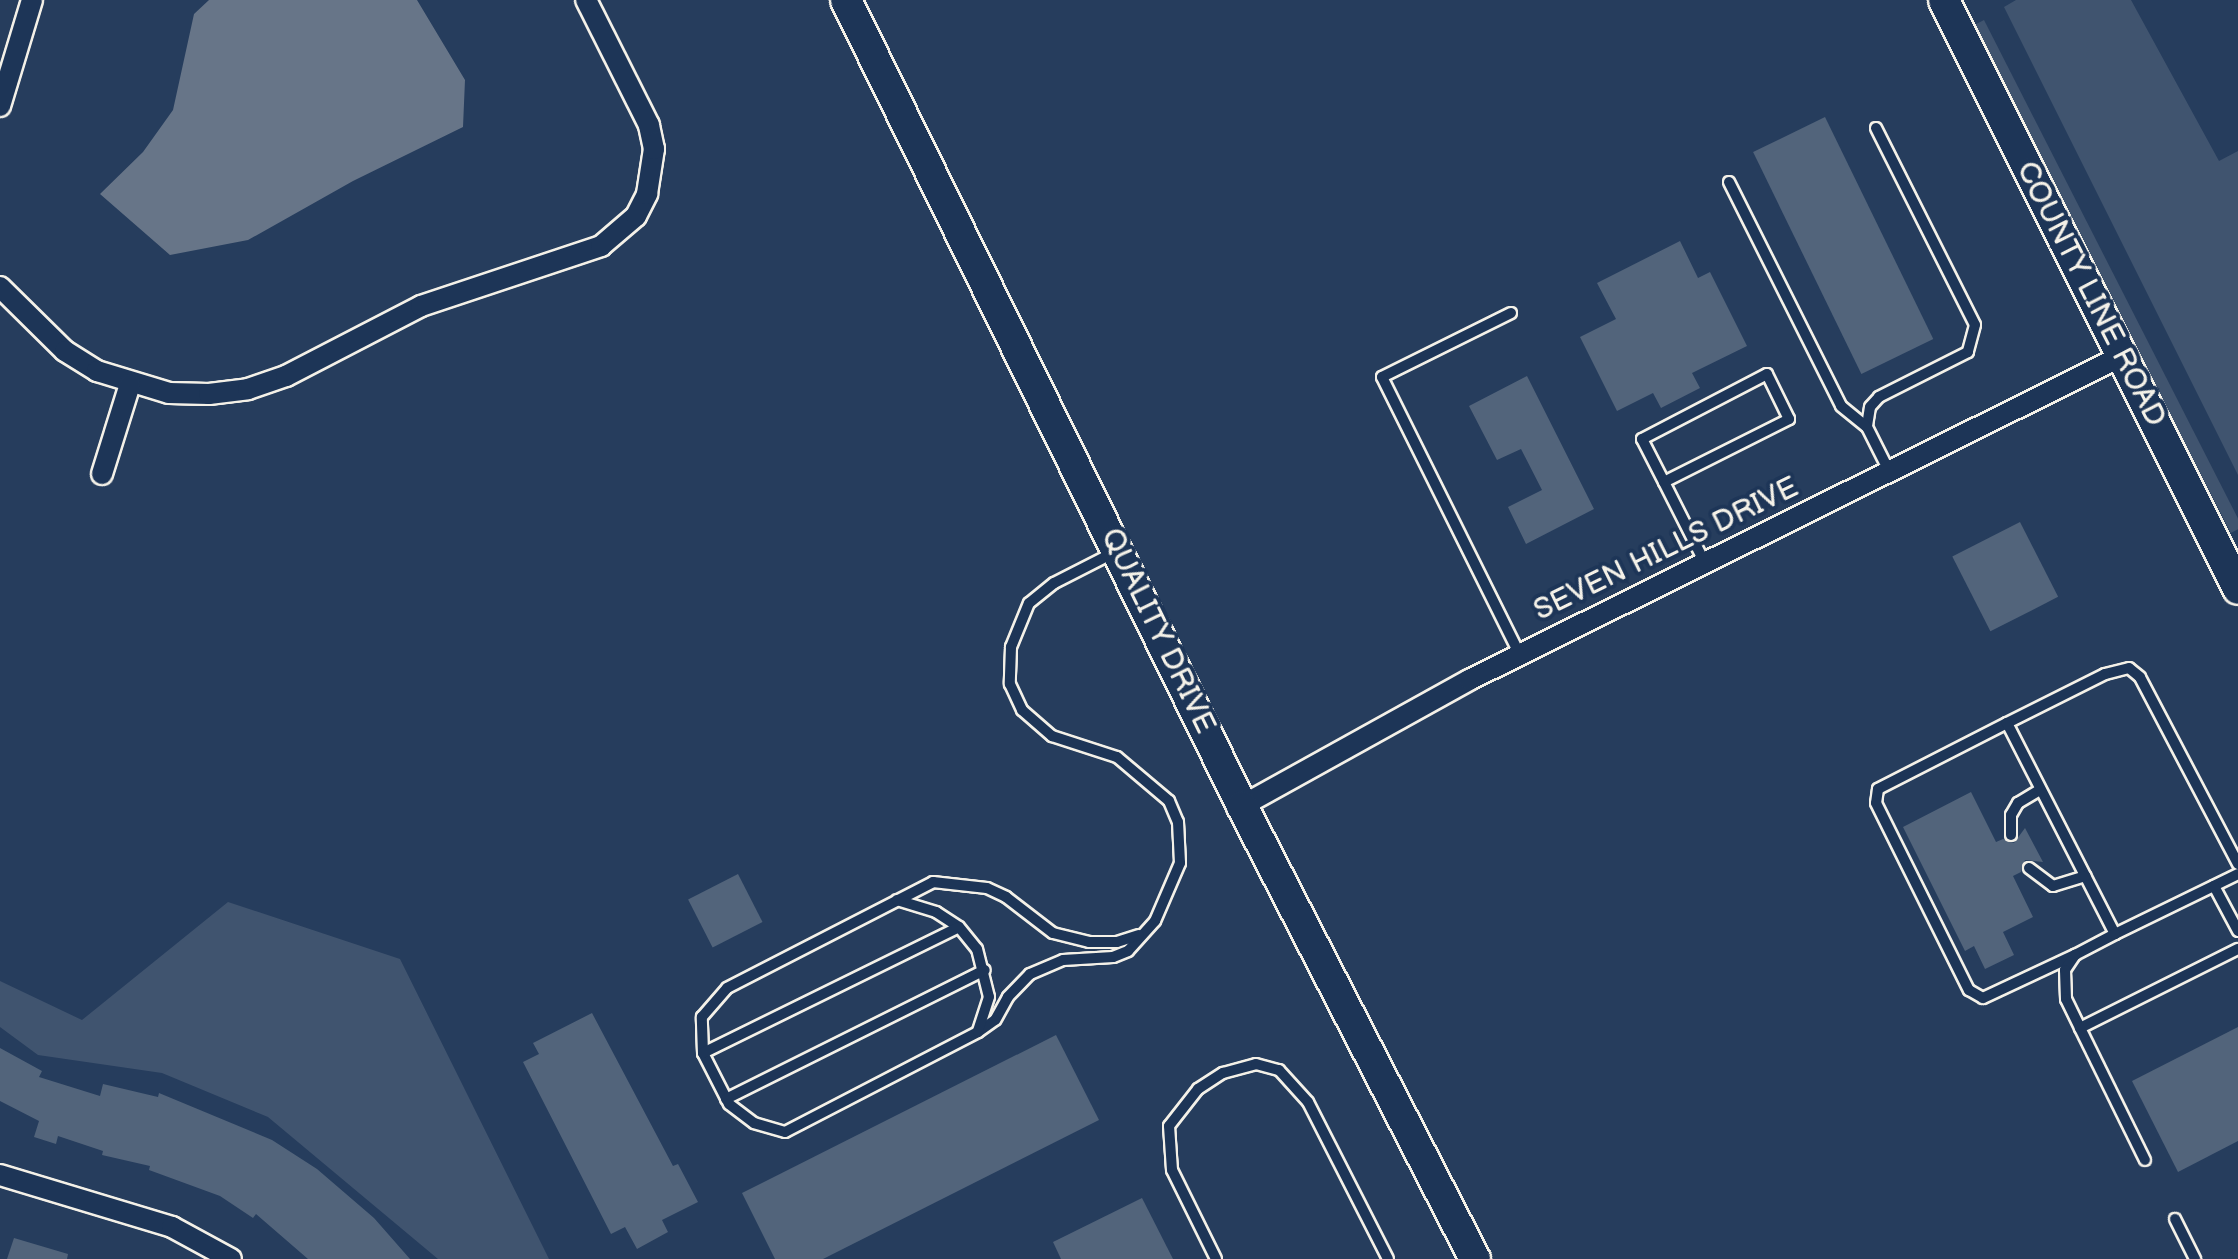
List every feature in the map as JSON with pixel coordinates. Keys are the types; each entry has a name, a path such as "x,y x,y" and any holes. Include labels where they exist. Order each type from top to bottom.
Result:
{"street":[{"path":"0,106 32,0"},
{"path":"0,288 65,351 130,384 169,393 248,388 286,376 422,306 492,278 580,254 619,233 647,194 654,149 649,125 586,0"},
{"name":"QUALITY DRIVE","path":"846,0 1242,806 1475,1259"},
{"name":"COUNTY LINE ROAD","path":"1944,0 2238,589"},
{"name":"SEVEN HILLS DRIVE","path":"1242,806 1520,655 2122,356"},
{"path":"102,474 130,384"},
{"path":"0,1175 172,1227 231,1259"}],"lane":[{"path":"1867,427 1870,407 1879,398 1968,352 1975,324 1876,128"},
{"path":"1729,182 1840,406 1867,427 1890,472"},
{"path":"1511,313 1382,377 1520,655"},
{"path":"1664,482 1790,419 1767,374 1642,439 1705,563"},
{"path":"1119,550 1054,583 1029,603 1011,646 1010,684 1022,710 1052,736 1117,757 1169,801 1178,822 1180,864 1156,920 1128,951 1114,957 1063,960 1030,974 1008,996 995,1020 978,1032 784,1132 754,1122 726,1099 702,1054 702,1017 728,988 933,882 960,884 1006,897 1053,933 1103,942 1139,936"},
{"path":"2238,864 2140,676 2130,668 2105,674 1878,788 1876,804 1969,990 1983,998 2238,874"},
{"path":"2007,724 2115,934"},
{"path":"2011,835 2011,815 2018,804 2040,790"},
{"path":"2029,868 2052,886 2085,876"},
{"path":"2214,886 2238,932"},
{"path":"896,900 936,912 959,927 977,949 989,997 978,1032"},
{"path":"702,1054 959,927"},
{"path":"2080,1028 2238,948"},
{"path":"2075,955 2064,981 2066,998 2145,1160"},
{"path":"726,1099 985,970"},
{"path":"1216,1259 1172,1170 1169,1126 1198,1090 1223,1073 1256,1064 1280,1070 1308,1102 1388,1259"},
{"path":"2175,1219 2195,1259"}],"shaded area":[{"path":"209,0 417,0 465,80 463,127 353,181 248,240 170,255 100,194 143,152 173,110 194,14"},
{"path":"2016,0 2131,0 2219,161 2238,151 2238,475 2004,7"},
{"path":"1984,20 2238,519 2238,529 2231,533 1972,26"},
{"path":"228,902 400,959 549,1259 438,1259 268,1117 162,1073 38,1055 0,1027 0,981 82,1020"}],"building":[{"path":"1825,117 1933,339 1861,374 1753,152"},
{"path":"1680,241 1698,278 1710,272 1747,346 1692,373 1700,388 1661,408 1653,393 1617,411 1580,337 1616,319 1597,283"},
{"path":"1527,376 1594,509 1526,544 1508,507 1542,490 1521,449 1497,460 1469,406"},
{"path":"2020,522 2058,597 1990,631 1952,557"},
{"path":"1971,792 1996,842 2003,839 2014,843 2025,828 2043,862 2025,860 2021,872 2013,876 2033,917 2003,932 2014,955 1985,969 1974,946 1965,951 1903,827"},
{"path":"738,874 763,922 713,948 688,899"},
{"path":"592,1013 673,1166 678,1164 698,1202 662,1220 668,1232 637,1249 625,1227 611,1234 523,1062 539,1054 533,1043"},
{"path":"2238,1027 2238,1141 2178,1172 2132,1081"},
{"path":"1056,1035 1099,1120 823,1259 775,1259 742,1193"},
{"path":"0,1048 42,1071 39,1077 100,1096 103,1084 158,1097 159,1093 272,1140 317,1169 374,1218 410,1259 308,1259 256,1214 253,1218 220,1196 149,1170 150,1166 102,1155 103,1151 58,1136 56,1144 34,1137 39,1121 0,1101"},
{"path":"1142,1198 1173,1259 1061,1259 1053,1242"},
{"path":"14,1238 68,1254 67,1259 7,1259"}]}
